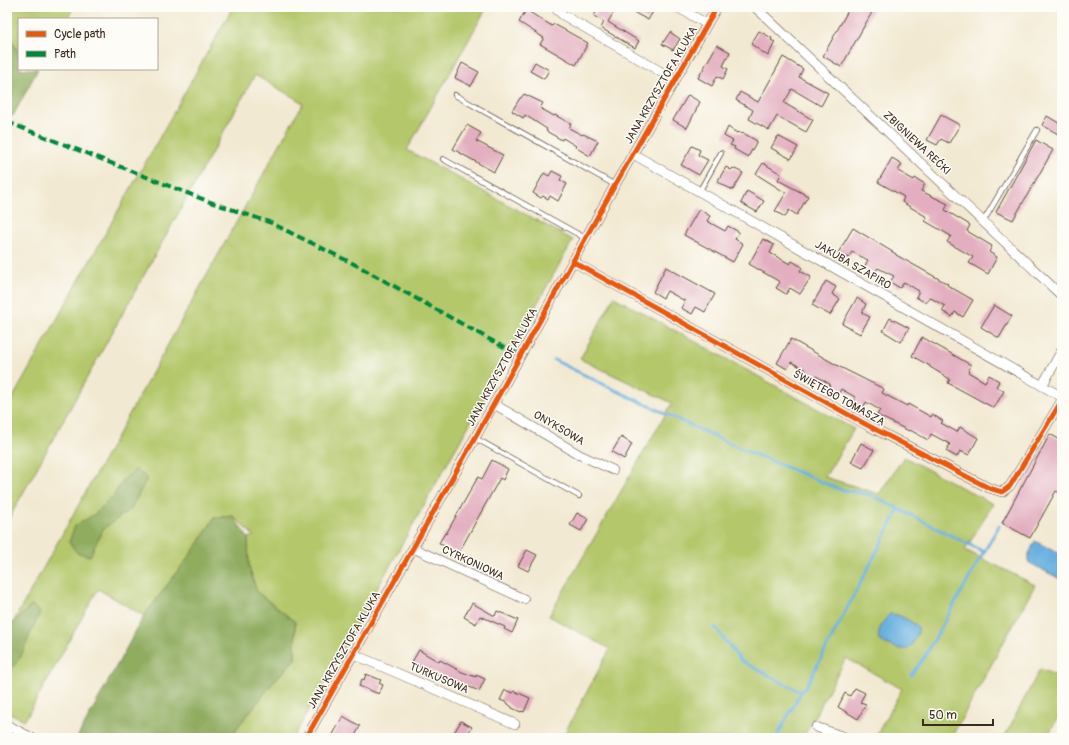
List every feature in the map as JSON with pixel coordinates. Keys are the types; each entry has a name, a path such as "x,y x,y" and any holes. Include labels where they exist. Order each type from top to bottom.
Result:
{"street":[{"path":"557,7 557,10 563,15 675,80"},
{"path":"677,7 707,24"},
{"name":"JANA KRZYSZTOFA KLUKA","path":"306,738 494,404 572,261 717,7"},
{"name":"ZBIGNIEWA REĆKI","path":"755,7 1062,296"},
{"name":"JAKUBA SZAPIRO","path":"633,154 1062,398"},
{"name":"ŚWIĘTEGO TOMASZA","path":"572,261 867,425 989,488 1002,492 1010,486 1062,398"},
{"path":"1042,386 1062,350"},
{"name":"ONYKSOWA","path":"494,404 580,454 613,470"},
{"name":"CYRKONIOWA","path":"413,548 524,599"},
{"name":"TURKUSOWA","path":"354,654 515,724"},
{"path":"7,726 32,738"},
{"path":"816,727 847,738"}],"lane":[{"path":"454,95 615,185"},
{"path":"983,222 1037,130"},
{"path":"699,192 721,153"},
{"path":"443,159 585,238"},
{"path":"475,438 579,496"}],"green space":[{"path":"7,7 74,7 68,18 18,18 18,51 8,31"},
{"path":"233,7 487,7 407,150 573,240 293,738 232,738 236,729 276,679 295,659 295,622 257,592 249,567 248,538 254,536 233,516 214,518 199,543 144,616 98,589 25,720 7,712 7,633 303,103 255,75 7,522 7,408"},
{"path":"7,27 12,42 18,51 18,70 37,70 13,116 7,114"},
{"path":"614,297 854,429 825,477 879,494 904,457 993,504 965,550 1035,585 951,738 875,738 902,689 846,658 803,738 562,738 610,649 549,616 672,403 580,359"},
{"path":"136,469 147,478 131,509 103,529 90,556 77,553 69,542 75,526 95,514 114,495 123,480"},
{"path":"233,516 248,538 249,567 257,592 295,622 295,659 276,679 236,729 232,738 77,738 144,616 199,543 214,518"},
{"path":"32,605 40,612 20,658 7,674 7,633 12,624"},
{"path":"1040,669 1062,678 1062,709 1047,738 1004,738"}],"water":[{"path":"1035,541 1062,555 1062,580 1028,562 1028,556"},
{"path":"890,614 901,616 918,627 917,635 912,645 908,648 897,648 879,640 878,637 881,626"}],"building":[{"path":"599,7 617,7 608,22 639,41 635,48 601,28 604,22 594,16"},
{"path":"624,7 649,7 654,10 648,20"},
{"path":"850,7 875,7 841,67 823,56"},
{"path":"526,10 552,26 554,24 588,43 576,65 540,44 544,38 519,22"},
{"path":"759,31 772,38 771,40 775,42 768,56 751,44"},
{"path":"670,32 680,39 673,50 662,44"},
{"path":"717,45 730,52 723,66 728,69 723,79 717,76 712,86 698,78"},
{"path":"783,57 803,69 799,77 828,93 821,106 792,89 784,103 813,120 806,132 777,116 769,130 749,119 753,110 736,100 740,92 758,102"},
{"path":"535,62 549,70 544,79 530,71"},
{"path":"462,63 479,72 471,86 455,78"},
{"path":"524,94 543,103 540,108 571,124 569,128 598,141 590,156 563,138 562,140 546,131 547,129 525,115 523,118 512,111"},
{"path":"688,95 700,102 687,128 673,120"},
{"path":"941,115 960,125 949,143 941,139 937,145 927,140"},
{"path":"1047,116 1062,125 1060,135 1042,125"},
{"path":"467,125 481,133 476,141 503,155 494,172 453,149"},
{"path":"728,127 737,133 743,133 757,141 748,157 734,149 735,147 730,145 733,141 724,136"},
{"path":"778,136 798,147 791,159 771,148"},
{"path":"1036,140 1053,150 1013,220 996,212"},
{"path":"692,146 700,150 698,155 708,160 699,175 681,165"},
{"path":"892,158 902,164 898,171 925,184 921,191 948,204 945,210 970,225 967,231 992,246 989,252 997,257 988,274 969,263 973,257 947,242 951,236 925,221 927,217 902,202 904,197 878,182"},
{"path":"763,163 781,174 778,180 808,196 797,215 789,210 785,217 775,211 786,193 756,174"},
{"path":"726,167 731,170 733,168 743,173 733,190 717,182"},
{"path":"552,171 562,176 560,180 567,184 558,201 550,196 548,199 543,196 541,198 533,193 544,173 549,176"},
{"path":"747,191 764,201 757,212 741,203"},
{"path":"699,209 710,216 707,221 725,231 728,226 739,232 735,239 743,244 733,262 684,235"},
{"path":"853,228 973,300 963,317 955,312 952,317 942,311 945,306 929,297 926,303 916,297 919,291 904,282 900,288 890,282 894,276 878,268 874,273 864,268 868,260 852,252 848,258 838,253"},
{"path":"763,239 774,245 770,253 790,264 792,261 802,267 800,271 811,277 800,294 790,288 786,294 776,288 780,282 749,264"},
{"path":"666,267 715,294 705,312 696,307 692,314 681,308 685,301 667,291 663,298 653,292"},
{"path":"826,281 836,287 832,294 840,299 830,315 812,305"},
{"path":"857,298 866,304 862,313 870,317 860,334 842,324"},
{"path":"994,305 1012,316 999,338 981,327"},
{"path":"890,318 909,328 901,342 883,331"},
{"path":"922,337 971,365 968,372 985,382 989,375 999,381 996,387 1004,391 994,408 948,383 950,379 912,356"},
{"path":"791,339 840,367 884,389 882,393 907,406 908,404 931,417 932,414 943,421 941,423 957,432 960,427 978,438 969,455 960,451 957,457 946,451 950,444 931,434 928,440 910,430 909,431 877,415 880,410 866,402 863,408 853,402 855,397 841,389 838,395 828,389 830,384 816,376 812,382 802,376 806,370 791,362 787,369 777,363"},
{"path":"1050,434 1062,441 1062,494 1056,491 1030,538 1002,523"},
{"path":"621,437 632,444 624,459 612,452"},
{"path":"861,443 874,450 863,468 851,462"},
{"path":"492,460 508,469 503,480 500,478 458,554 439,543 445,533 446,534 478,477 482,479"},
{"path":"577,513 588,519 581,531 570,525"},
{"path":"527,550 537,555 528,571 518,566"},
{"path":"472,603 495,616 497,611 518,620 512,633 504,629 505,627 480,616 476,624 464,617"},
{"path":"419,650 439,662 440,660 462,672 476,677 476,675 485,679 479,691 446,677 446,679 425,667 424,669 412,662"},
{"path":"366,674 381,680 379,683 383,685 379,694 359,686 362,679 364,680"},
{"path":"855,688 865,693 860,702 866,704 858,719 838,707 845,693 850,696"},
{"path":"505,690 513,693 514,691 530,698 524,712 512,708 508,703 500,700"},
{"path":"343,716 360,726 354,738 331,738"},
{"path":"461,721 472,727 465,738 451,738"}],"waterway":[{"path":"554,360 735,446 839,489 871,495 984,552 999,526"},
{"path":"715,627 741,661 797,690 802,690 806,687 899,509"},
{"path":"911,675 925,656 984,552"},
{"path":"776,738 802,690"}],"marked path":[{"path":"7,122 210,202 269,222 358,266 498,344 521,355"},
{"path":"7,731 9,727"}],"cycle path":[{"path":"306,738 615,185 717,7"},
{"path":"572,261 867,425 989,488 1002,492 1010,486 1062,400"}]}
